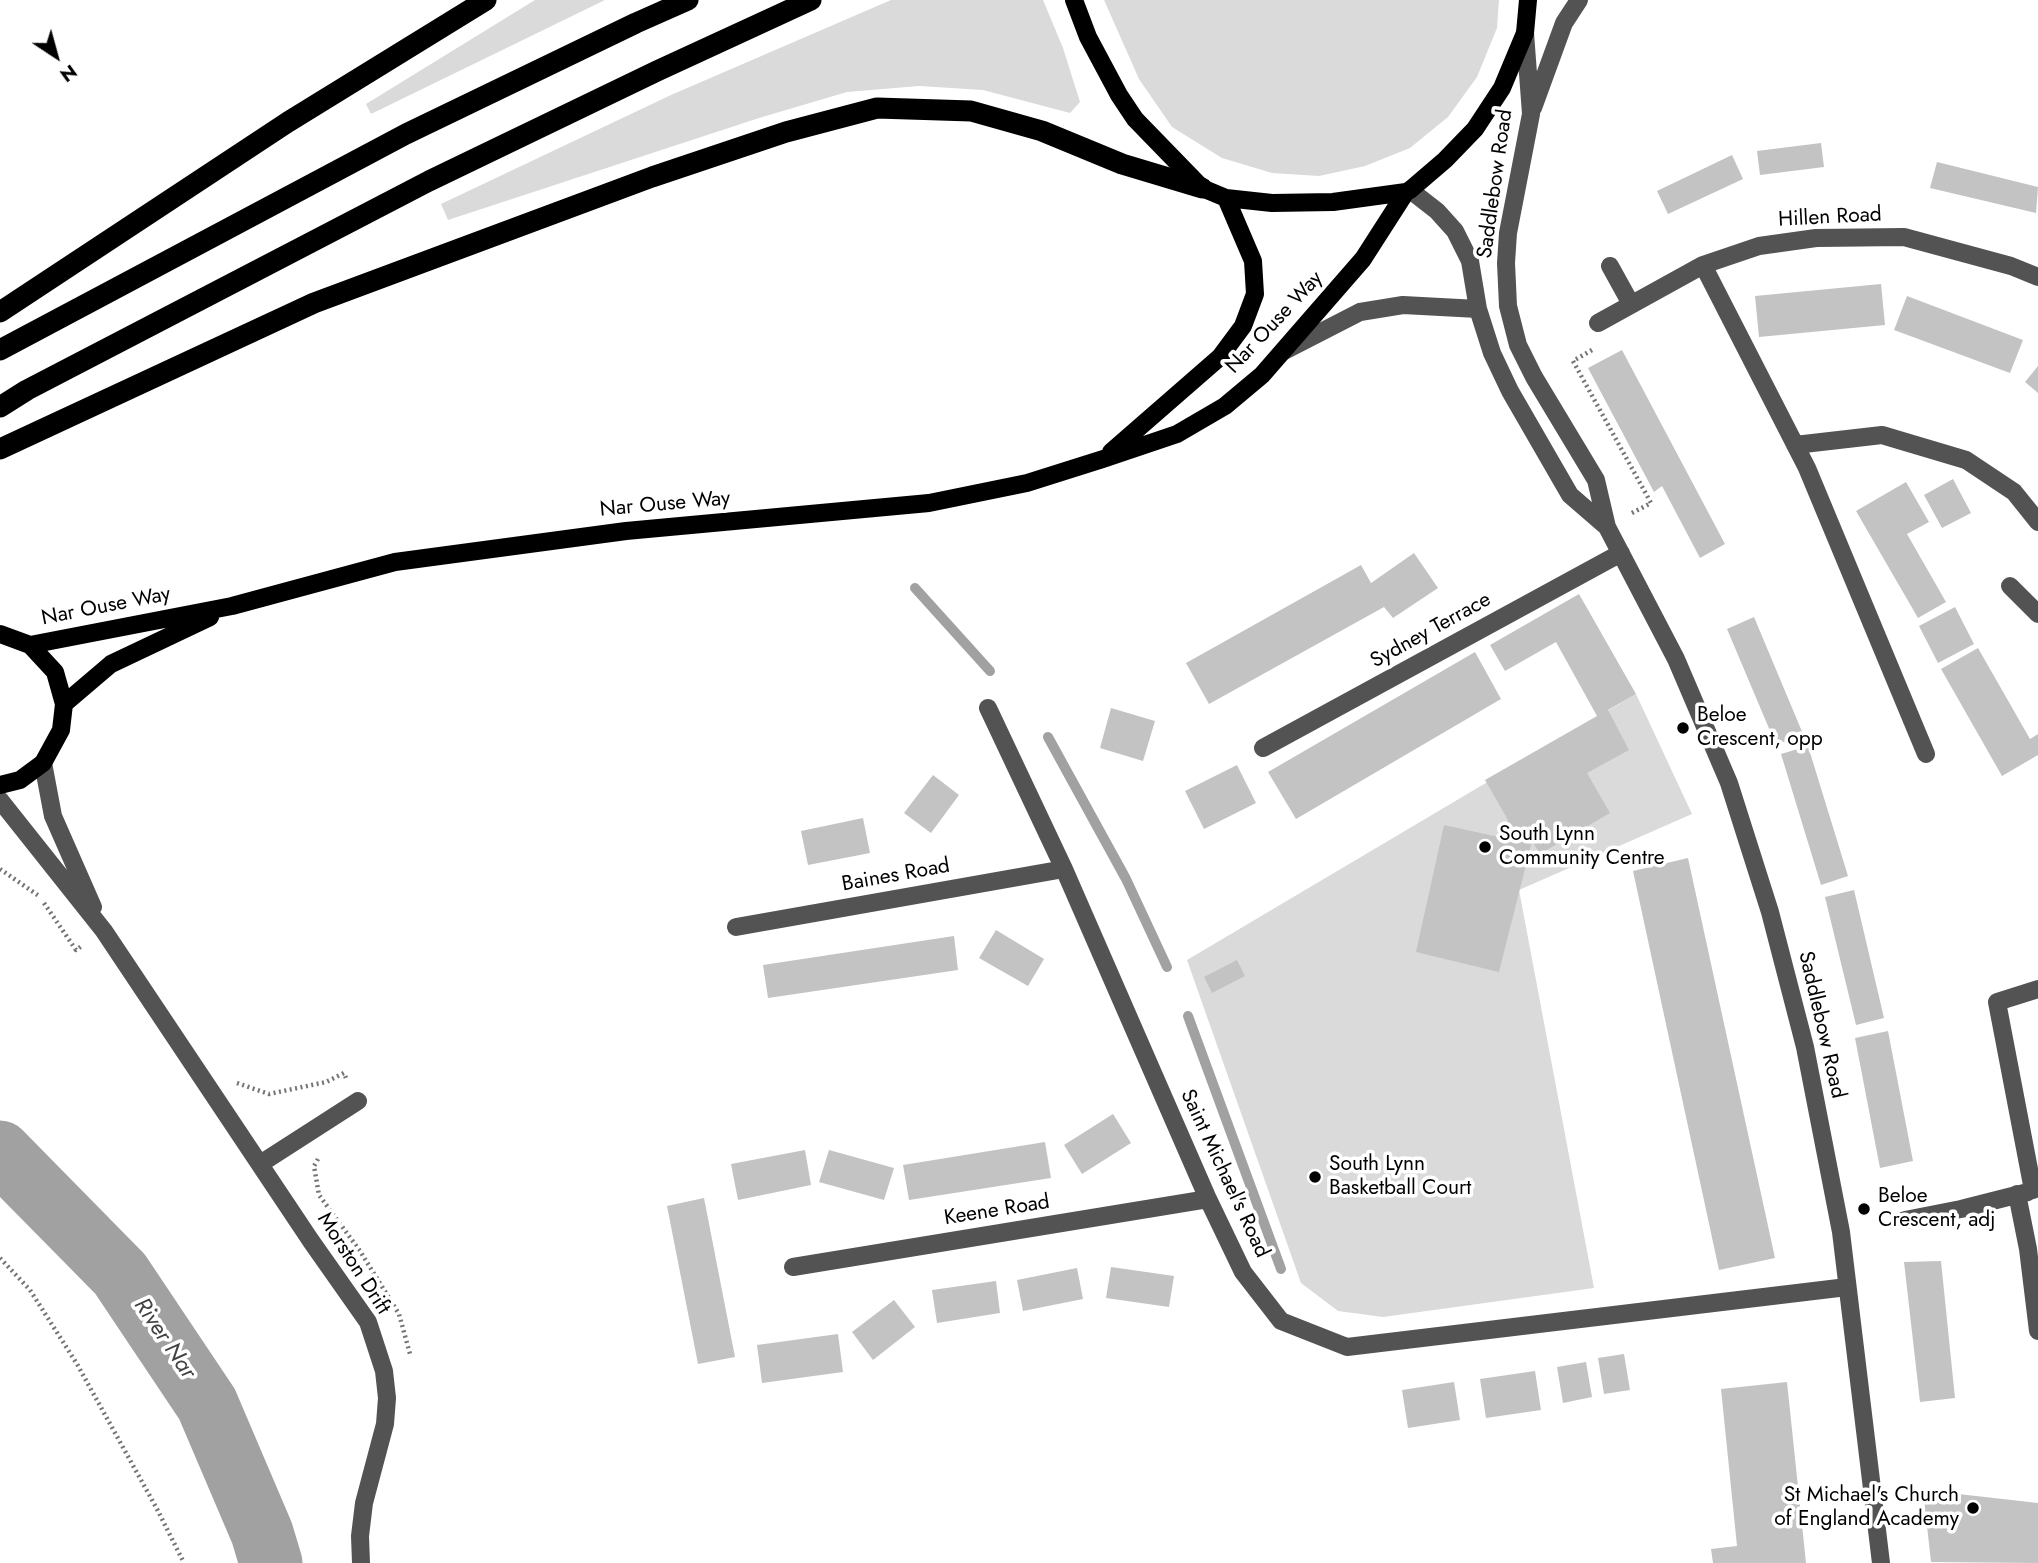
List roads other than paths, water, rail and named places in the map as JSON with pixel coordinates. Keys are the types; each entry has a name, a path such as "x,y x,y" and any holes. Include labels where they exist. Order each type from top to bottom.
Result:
{"highway":[{"path":"0,312 288,122 486,0"},
{"path":"0,350 406,134 688,0"},
{"path":"0,407 27,390 429,181 811,0"},
{"path":"0,449 314,303 652,177 786,132 877,108 971,111 1042,131 1122,164 1202,188"}],"main road":[{"path":"1074,0 1088,37 1135,119 1202,188 1226,198 1272,203 1333,202 1408,191"},
{"name":"Nar Ouse Way","path":"30,645 232,606 395,562 626,531 929,503 1027,483 1177,434 1225,406 1262,375 1363,259 1408,191 1445,160 1475,129 1502,88 1525,33 1528,0"},
{"name":"Nar Ouse Way","path":"1103,459 1220,357 1243,326 1255,294 1253,261 1226,198"},
{"name":"Nar Ouse Way","path":"64,704 111,664 232,606"},
{"path":"0,634 30,645 55,672 64,704 61,730 43,763 20,780 0,785"}],"street":[{"path":"1531,114 1563,23 1579,0"},
{"name":"Saddlebow Road","path":"1525,33 1531,114 1508,233 1508,306 1518,345 1534,377 1596,480 1607,527 1676,659 1729,783 1770,912 1805,1047 1841,1231 1881,1563"},
{"name":"Saddlebow Road","path":"1408,191 1437,211 1455,231 1470,261 1478,309 1501,372 1570,495 1607,527"},
{"name":"Hillen Road","path":"1598,323 1703,265 1759,246 1816,238 1904,237 2011,266 2038,277"},
{"path":"1703,265 1807,468 1926,754"},
{"path":"1610,266 1632,304"},
{"path":"1284,351 1360,312 1403,305 1478,309"},
{"path":"1795,445 1882,435 1966,460 2014,492 2038,522"},
{"name":"Sydney Terrace","path":"1263,748 1621,553"},
{"path":"2010,586 2038,614"},
{"name":"Saint Michael's Road","path":"988,708 1064,869 1208,1199 1243,1272 1281,1321 1347,1347 1847,1287"},
{"name":"Morston Drift","path":"43,763 53,816 104,931"},
{"name":"Morston Drift","path":"0,800 104,931 368,1322 384,1371 387,1398 385,1424 364,1503 360,1563"},
{"name":"Baines Road","path":"736,927 1064,869"},
{"path":"2038,989 1997,1002 2029,1191 2028,1249 2038,1331"},
{"path":"260,1164 358,1101"},
{"path":"1905,1220 2029,1191"},
{"name":"Keene Road","path":"793,1267 1208,1199"}],"waterway":[{"path":"915,588 990,671"},
{"path":"1048,737 1126,879 1167,967"},
{"path":"1188,1016 1281,1269"},
{"name":"River Nar","path":"0,1152 120,1274 207,1404 262,1533 271,1563"}],"place":[{"name":"Beloe Crescent, opp","path":"1683,728"},
{"name":"South Lynn Community Centre","path":"1485,847"},
{"name":"South Lynn Basketball Court","path":"1315,1177"},
{"name":"Beloe Crescent, adj","path":"1864,1209"},
{"name":"St Michael's Church of England Academy","path":"1973,1508"}]}
